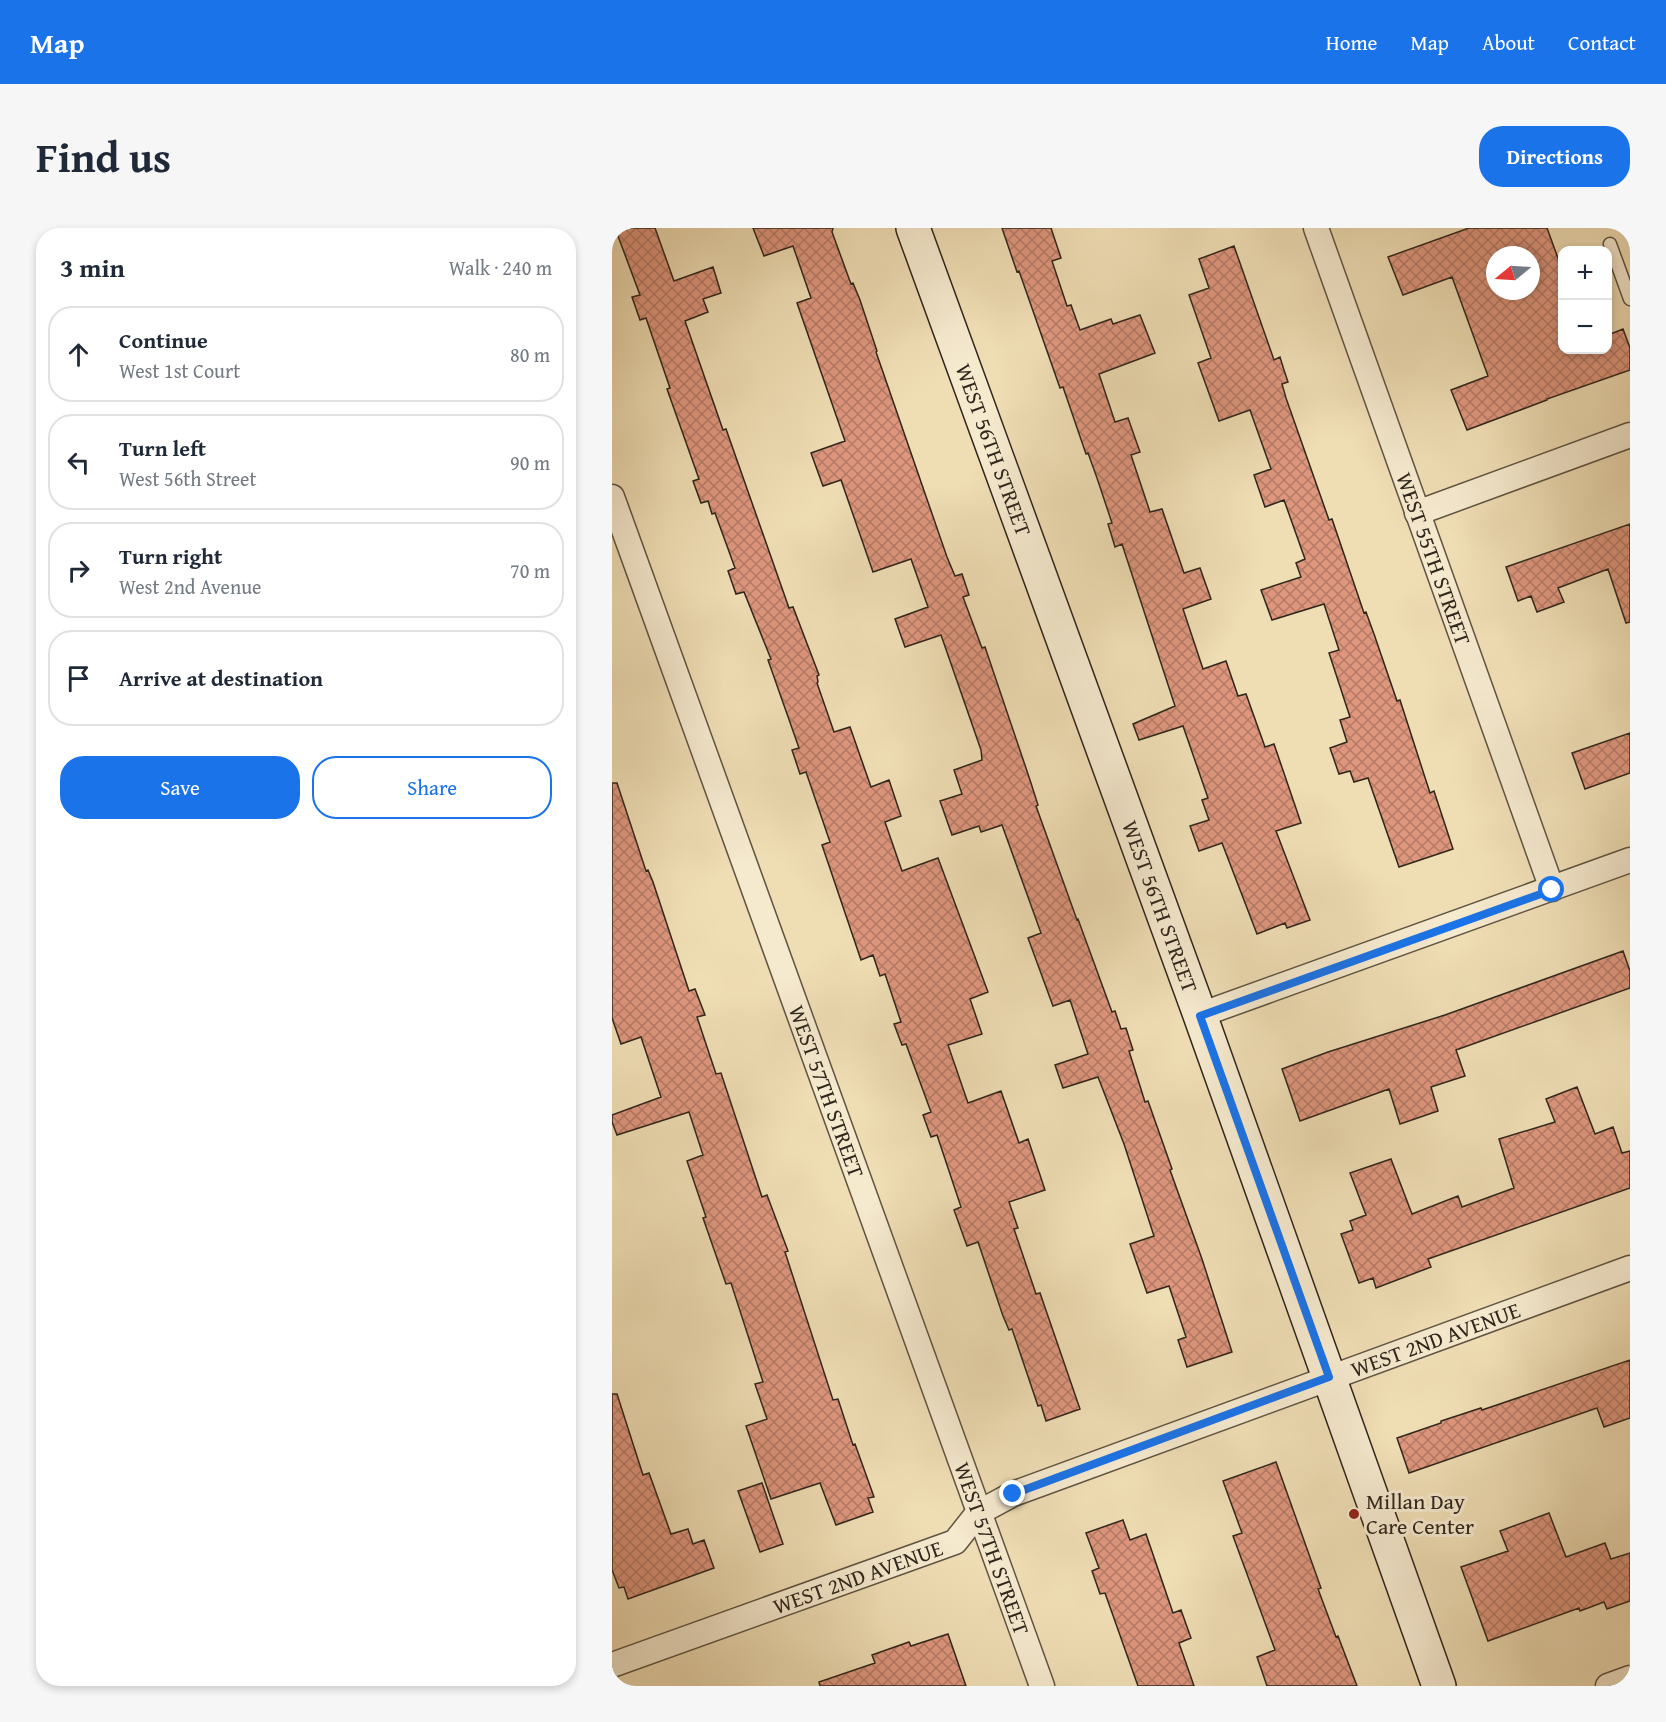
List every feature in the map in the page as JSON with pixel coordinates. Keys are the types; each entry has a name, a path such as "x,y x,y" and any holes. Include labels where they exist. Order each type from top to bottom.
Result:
{"street":[{"name":"WEST 56TH STREET","path":"913,228 1200,1016 1439,1686"},
{"name":"WEST 55TH STREET","path":"1316,228 1552,890"},
{"path":"1417,513 1630,435"},
{"name":"WEST 57TH STREET","path":"612,496 1042,1686"},
{"path":"1200,1016 1630,860"},
{"name":"WEST 2ND AVENUE","path":"612,1665 955,1542 978,1513 1013,1494 1630,1268"},
{"path":"1608,1686 1630,1678"}],"lane":[{"path":"1611,244 1630,299"}],"building":[{"path":"615,228 655,228 674,281 713,267 721,293 703,299 708,312 685,321 789,608 793,607 819,675 817,683 834,732 850,727 871,787 889,780 901,816 885,822 902,871 938,858 988,992 970,999 982,1034 948,1045 968,1103 1001,1091 1019,1143 1028,1139 1045,1190 1009,1202 1018,1228 1014,1229 1036,1294 1040,1293 1080,1409 1046,1421 1041,1405 1038,1406 1012,1329 1009,1330 1003,1316 978,1242 967,1246 954,1210 961,1207 937,1135 931,1137 923,1115 931,1112 906,1044 902,1045 894,1024 901,1022 885,974 880,976 873,955 861,960 822,845 830,842 806,772 800,774 792,750 799,748 768,660 771,659 744,592 736,594 728,571 735,568 715,513 712,514 708,501 701,503 693,481 699,479 667,389 670,388 646,318 640,320 632,297 640,295"},
{"path":"753,228 833,228 832,232 851,284 853,283 860,300 947,557 955,576 962,574 969,595 963,597 982,648 985,647 1030,780 1038,805 1036,806 1077,920 1112,1012 1115,1011 1121,1029 1126,1028 1133,1050 1129,1051 1145,1102 1148,1101 1172,1169 1170,1170 1232,1352 1187,1367 1178,1340 1186,1337 1169,1286 1147,1293 1130,1244 1154,1236 1124,1144 1098,1077 1063,1088 1055,1065 1088,1054 1070,1000 1053,1006 1028,938 1041,933 1002,825 981,832 979,826 952,835 940,801 962,794 954,770 982,760 981,750 941,635 905,647 895,619 928,607 911,559 873,572 841,480 823,486 811,453 845,441 797,303 811,298 793,246 764,256"},
{"path":"1002,228 1051,228 1061,258 1052,261 1067,306 1071,305 1080,330 1111,319 1113,324 1140,315 1155,353 1099,374 1115,422 1128,418 1140,452 1131,455 1150,512 1162,509 1184,573 1200,568 1211,599 1183,609 1203,669 1226,661 1238,696 1246,694 1265,747 1274,744 1301,823 1276,831 1310,920 1287,928 1285,923 1257,934 1222,843 1199,851 1190,826 1209,820 1202,800 1208,798 1183,726 1139,740 1133,724 1175,706 1122,544 1115,547 1108,524 1112,523 1097,478 1088,453 1086,454 1063,387 1060,388"},
{"path":"1469,228 1547,228 1558,258 1558,354 1612,354 1612,333 1623,329 1630,348 1630,370 1467,430 1451,390 1488,376 1452,277 1403,295 1388,257"},
{"path":"1234,246 1274,360 1280,357 1288,382 1282,384 1286,398 1397,701 1400,700 1430,793 1434,791 1453,849 1399,867 1368,778 1354,782 1350,771 1339,774 1330,748 1347,742 1340,720 1350,717 1329,653 1339,650 1324,604 1272,620 1261,590 1301,577 1296,563 1305,559 1284,500 1265,507 1254,475 1271,469 1250,410 1219,421 1198,363 1211,358 1189,295 1209,288 1199,259"},
{"path":"1630,524 1630,622 1626,623 1608,569 1558,588 1564,602 1537,612 1531,596 1518,601 1506,567"},
{"path":"1630,733 1630,773 1585,789 1572,753"},
{"path":"612,783 617,783 689,991 695,989 705,1015 697,1017 716,1074 721,1073 762,1197 767,1195 788,1251 785,1252 833,1400 838,1399 874,1497 868,1498 873,1512 836,1525 820,1483 771,1499 746,1426 767,1419 755,1384 763,1382 731,1283 726,1284 703,1218 706,1217 687,1161 703,1155 689,1112 617,1135 612,1122 612,1115 661,1097 641,1037 621,1044 612,1018"},
{"path":"1623,951 1630,971 1630,988 1456,1050 1465,1076 1431,1087 1438,1111 1400,1124 1389,1089 1300,1121 1282,1069 1445,1015"},
{"path":"1577,1087 1595,1134 1613,1127 1622,1153 1630,1151 1630,1188 1428,1259 1431,1267 1376,1288 1373,1278 1359,1283 1341,1234 1353,1230 1350,1221 1366,1215 1350,1173 1391,1159 1412,1214 1458,1196 1462,1207 1514,1188 1499,1139 1555,1122 1546,1099"},
{"path":"1630,1360 1630,1418 1604,1427 1597,1408 1409,1473 1397,1438 1441,1423 1441,1421 1481,1408 1482,1410"},
{"path":"612,1394 617,1394 643,1475 649,1473 671,1534 688,1529 693,1544 704,1540 714,1568 628,1599 624,1587 619,1588 612,1570"},
{"path":"1276,1462 1321,1588 1318,1589 1357,1686 1267,1686 1257,1657 1275,1650 1233,1536 1242,1533 1223,1481"},
{"path":"762,1483 783,1544 760,1552 738,1491"},
{"path":"1549,1513 1566,1557 1605,1543 1611,1559 1630,1553 1630,1601 1607,1609 1604,1602 1580,1611 1579,1608 1488,1641 1461,1567 1508,1551 1500,1531"},
{"path":"1123,1520 1130,1540 1146,1534 1173,1613 1181,1610 1191,1638 1179,1643 1194,1686 1138,1686 1105,1593 1100,1594 1092,1571 1099,1568 1086,1533"},
{"path":"948,1634 966,1686 820,1686 819,1682 875,1663 872,1655 909,1642 911,1646"}],"place":[{"name":"Millan Day Care Center","path":"1354,1514"}],"route":[{"path":"1013,1494 1329,1377 1200,1016 1552,890"}]}
